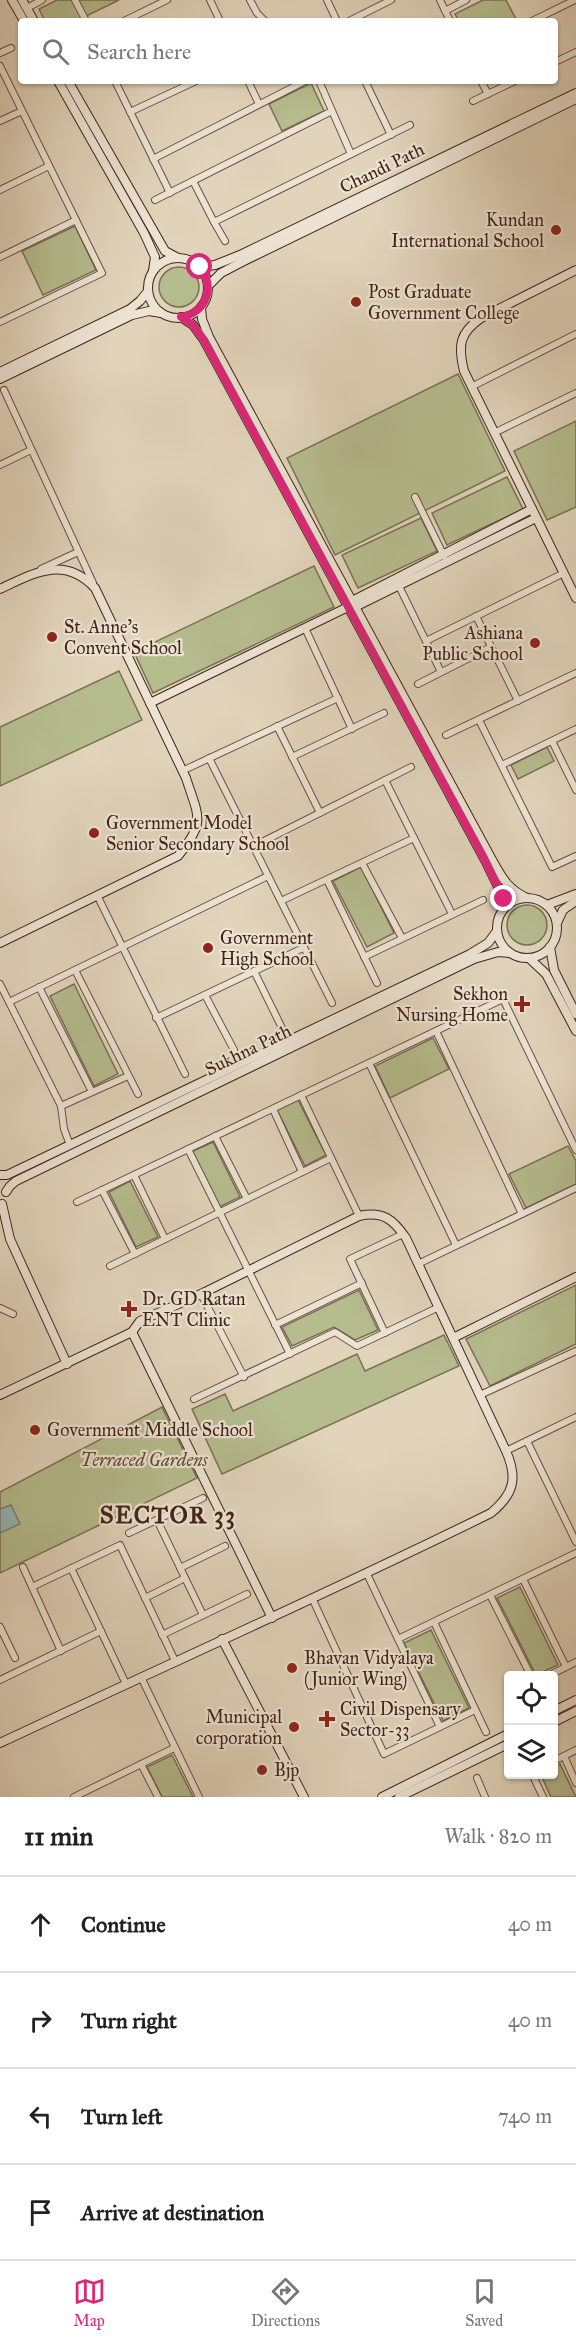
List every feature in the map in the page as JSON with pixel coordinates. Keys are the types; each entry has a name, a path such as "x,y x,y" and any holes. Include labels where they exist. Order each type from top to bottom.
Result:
{"main road":[{"path":"12,0 22,18"},
{"path":"22,0 32,18"},
{"path":"60,84 144,233 154,257 153,271"},
{"path":"70,84 165,251 178,258 190,260 200,267 207,278 207,297 201,307 192,314 181,317"},
{"name":"Chandi Path","path":"200,267 215,265 240,255 576,93"},
{"name":"Chandi Path","path":"208,286 221,273 242,262 576,99"},
{"path":"0,372 130,309 148,291 153,271 164,261 178,258"},
{"path":"576,270 468,326 461,340 460,357 471,387 576,598"},
{"path":"148,291 154,305 162,313"},
{"path":"201,307 202,319 209,337 352,605 504,899 497,931 502,946 510,953 529,958 546,974 576,1032"},
{"path":"0,379 132,315 149,311 162,313 181,317 193,325 204,340 506,884 513,891 546,905 553,914 556,936 550,947 540,955 529,958"},
{"path":"150,704 534,513"},
{"path":"0,589 30,575 58,568 75,572 85,578 94,588 182,771 197,810 195,835 178,856 0,943"},
{"path":"546,905 576,894"},
{"path":"502,911 513,901 527,898"},
{"path":"556,924 559,914 576,901"},
{"name":"Sukhna Path","path":"0,1176 7,1175 470,954 488,942 497,931"},
{"path":"550,947 554,970 576,1014"},
{"name":"Sukhna Path","path":"6,1192 16,1181 474,959 498,952 510,953"},
{"path":"0,1176 6,1192 1,1205 10,1239 67,1364"},
{"path":"0,1395 132,1332 140,1321 201,1294 359,1216 381,1214 396,1224 403,1234 506,1451 514,1476 510,1492 504,1503 491,1514 313,1600 222,1639 0,1743"},
{"path":"0,1227 10,1239"},
{"path":"453,1338 576,1277"},
{"path":"132,1332 272,1618"},
{"path":"222,1639 302,1797"},
{"path":"558,1709 576,1700"},
{"path":"558,1720 576,1712"},
{"path":"382,1797 504,1736"},
{"path":"399,1797 504,1746"}],"street":[{"path":"27,8 42,0"},
{"path":"75,0 84,18"},
{"path":"130,18 167,0"},
{"path":"210,0 219,18"},
{"path":"250,0 262,18"},
{"path":"327,0 336,18"},
{"path":"355,18 391,0"},
{"path":"440,0 449,18"},
{"path":"445,10 466,0"},
{"path":"538,18 575,0"},
{"path":"0,53 11,48"},
{"path":"558,61 576,52"},
{"path":"0,66 102,273 0,322"},
{"path":"116,84 170,193"},
{"path":"130,112 190,84"},
{"path":"249,84 259,104"},
{"path":"153,159 299,84"},
{"path":"320,84 351,154"},
{"path":"366,84 391,135"},
{"path":"483,84 488,94"},
{"path":"473,101 509,84"},
{"path":"0,121 22,111"},
{"path":"155,200 332,111"},
{"path":"214,222 410,125"},
{"path":"0,190 49,166"},
{"path":"193,181 225,241"},
{"path":"0,256 76,220"},
{"path":"471,387 576,334"},
{"path":"4,390 94,588"},
{"path":"494,433 576,393"},
{"path":"0,465 31,450"},
{"path":"415,497 445,558"},
{"path":"30,575 78,552"},
{"path":"426,641 564,573"},
{"path":"397,582 441,672"},
{"path":"476,616 518,701"},
{"path":"305,628 352,729"},
{"path":"418,684 491,647"},
{"path":"446,735 576,673"},
{"path":"182,771 338,698"},
{"path":"292,757 384,713"},
{"path":"479,720 552,867 576,856"},
{"path":"277,726 320,813"},
{"path":"502,765 576,729"},
{"path":"552,741 576,790"},
{"path":"210,758 332,1003"},
{"path":"254,846 411,767"},
{"path":"385,780 452,914"},
{"path":"281,901 414,838"},
{"path":"362,863 402,938"},
{"path":"9,1002 268,876"},
{"path":"327,880 378,982"},
{"path":"97,895 185,1074"},
{"path":"364,957 483,900"},
{"path":"156,1018 303,948"},
{"path":"75,970 138,1094"},
{"path":"254,971 282,1028"},
{"path":"0,984 61,1106 64,1129 70,1145"},
{"path":"39,987 92,1092"},
{"path":"205,995 234,1050"},
{"path":"77,1202 503,999 576,1150"},
{"path":"436,1031 522,1214"},
{"path":"369,1063 456,1245"},
{"path":"61,1106 129,1076"},
{"path":"301,1095 359,1216"},
{"path":"273,1109 302,1172"},
{"path":"215,1136 247,1199"},
{"path":"188,1149 290,1354"},
{"path":"110,1266 331,1158"},
{"path":"134,1175 165,1239"},
{"path":"418,1264 576,1188"},
{"path":"102,1190 135,1254"},
{"path":"385,1333 350,1259 403,1234"},
{"path":"275,1325 362,1283"},
{"path":"201,1294 244,1377"},
{"path":"194,1399 335,1332 357,1346 439,1307"},
{"path":"0,1308 13,1314"},
{"path":"480,1395 576,1351"},
{"path":"506,1451 576,1417"},
{"path":"527,1441 576,1542"},
{"path":"129,1533 203,1498"},
{"path":"157,1520 203,1615"},
{"path":"32,1587 120,1545 175,1661"},
{"path":"180,1568 225,1546"},
{"path":"398,1639 576,1553"},
{"path":"23,1567 61,1650"},
{"path":"71,1568 126,1684"},
{"path":"367,1574 440,1727"},
{"path":"145,1598 185,1578"},
{"path":"523,1579 566,1667"},
{"path":"162,1635 247,1594"},
{"path":"490,1595 528,1671"},
{"path":"313,1600 384,1754 475,1710"},
{"path":"434,1622 486,1732"},
{"path":"0,1627 3,1642 15,1658"},
{"path":"0,1680 101,1631"},
{"path":"558,1671 576,1662"},
{"path":"141,1677 198,1797"},
{"path":"74,1797 87,1794 174,1748"},
{"path":"558,1759 576,1750"},
{"path":"564,1756 576,1783"},
{"path":"141,1764 158,1797"},
{"path":"477,1778 483,1796"},
{"path":"534,1779 543,1797"}],"green space":[{"path":"57,0 119,0 82,18 44,18 39,9"},
{"path":"483,0 506,0 515,18 457,18 455,14"},
{"path":"311,84 324,111 282,131 269,104"},
{"path":"75,226 96,270 43,295 22,251"},
{"path":"179,267 193,273 199,287 193,301 179,307 165,301 159,287 165,273"},
{"path":"458,374 505,471 335,555 287,458"},
{"path":"576,421 576,507 547,520 514,451"},
{"path":"507,477 523,509 447,545 432,513"},
{"path":"421,518 437,551 358,588 342,555"},
{"path":"314,566 334,607 153,693 134,652"},
{"path":"119,671 142,720 0,786 0,727"},
{"path":"547,747 554,761 518,779 511,765"},
{"path":"361,867 394,933 367,947 333,881"},
{"path":"527,905 541,911 547,925 541,939 527,945 513,939 507,925 513,911"},
{"path":"74,984 118,1074 94,1086 50,996"},
{"path":"433,1038 449,1069 390,1098 375,1066"},
{"path":"298,1100 326,1155 305,1166 277,1110"},
{"path":"213,1142 240,1197 219,1207 191,1152"},
{"path":"568,1146 576,1161 576,1184 526,1208 509,1174"},
{"path":"130,1181 158,1237 136,1247 109,1192"},
{"path":"576,1285 576,1344 490,1386 466,1339"},
{"path":"359,1290 378,1330 355,1340 334,1327 292,1346 282,1327"},
{"path":"444,1335 459,1366 222,1474 192,1409 225,1394 233,1411 357,1354 365,1371"},
{"name":"Terraced Gardens","path":"162,1407 197,1478 0,1573 0,1492"},
{"path":"520,1587 558,1665 545,1671 534,1671 497,1598"},
{"path":"431,1630 469,1708 443,1721 404,1643"},
{"path":"172,1755 193,1797 162,1797 147,1767"},
{"path":"560,1764 576,1797 551,1797 543,1779 558,1779 558,1765"}],"water":[{"path":"11,1505 20,1524 0,1533 0,1509"}],"place":[{"name":"Kundan International School","path":"556,230"},
{"name":"Post Graduate Government College","path":"356,302"},
{"name":"St. Anne's Convent School","path":"52,637"},
{"name":"Ashiana Public School","path":"535,643"},
{"name":"Government Model Senior Secondary School","path":"94,833"},
{"name":"Government High School","path":"208,948"},
{"name":"Sekhon Nursing Home","path":"522,1004"},
{"name":"Dr. GD Ratan ENT Clinic","path":"129,1309"},
{"name":"Government Middle School","path":"35,1430"},
{"name":"Bhavan Vidyalaya (Junior Wing)","path":"292,1668"},
{"name":"Civil Dispensary Sector-33","path":"327,1719"},
{"name":"Municipal corporation","path":"294,1727"},
{"name":"Bjp","path":"262,1770"}],"district":[{"name":"SECTOR 33","path":"168,1515"}],"route":[{"path":"200,267 208,282 207,297 197,311 181,317 193,325 204,340 504,899"}]}
